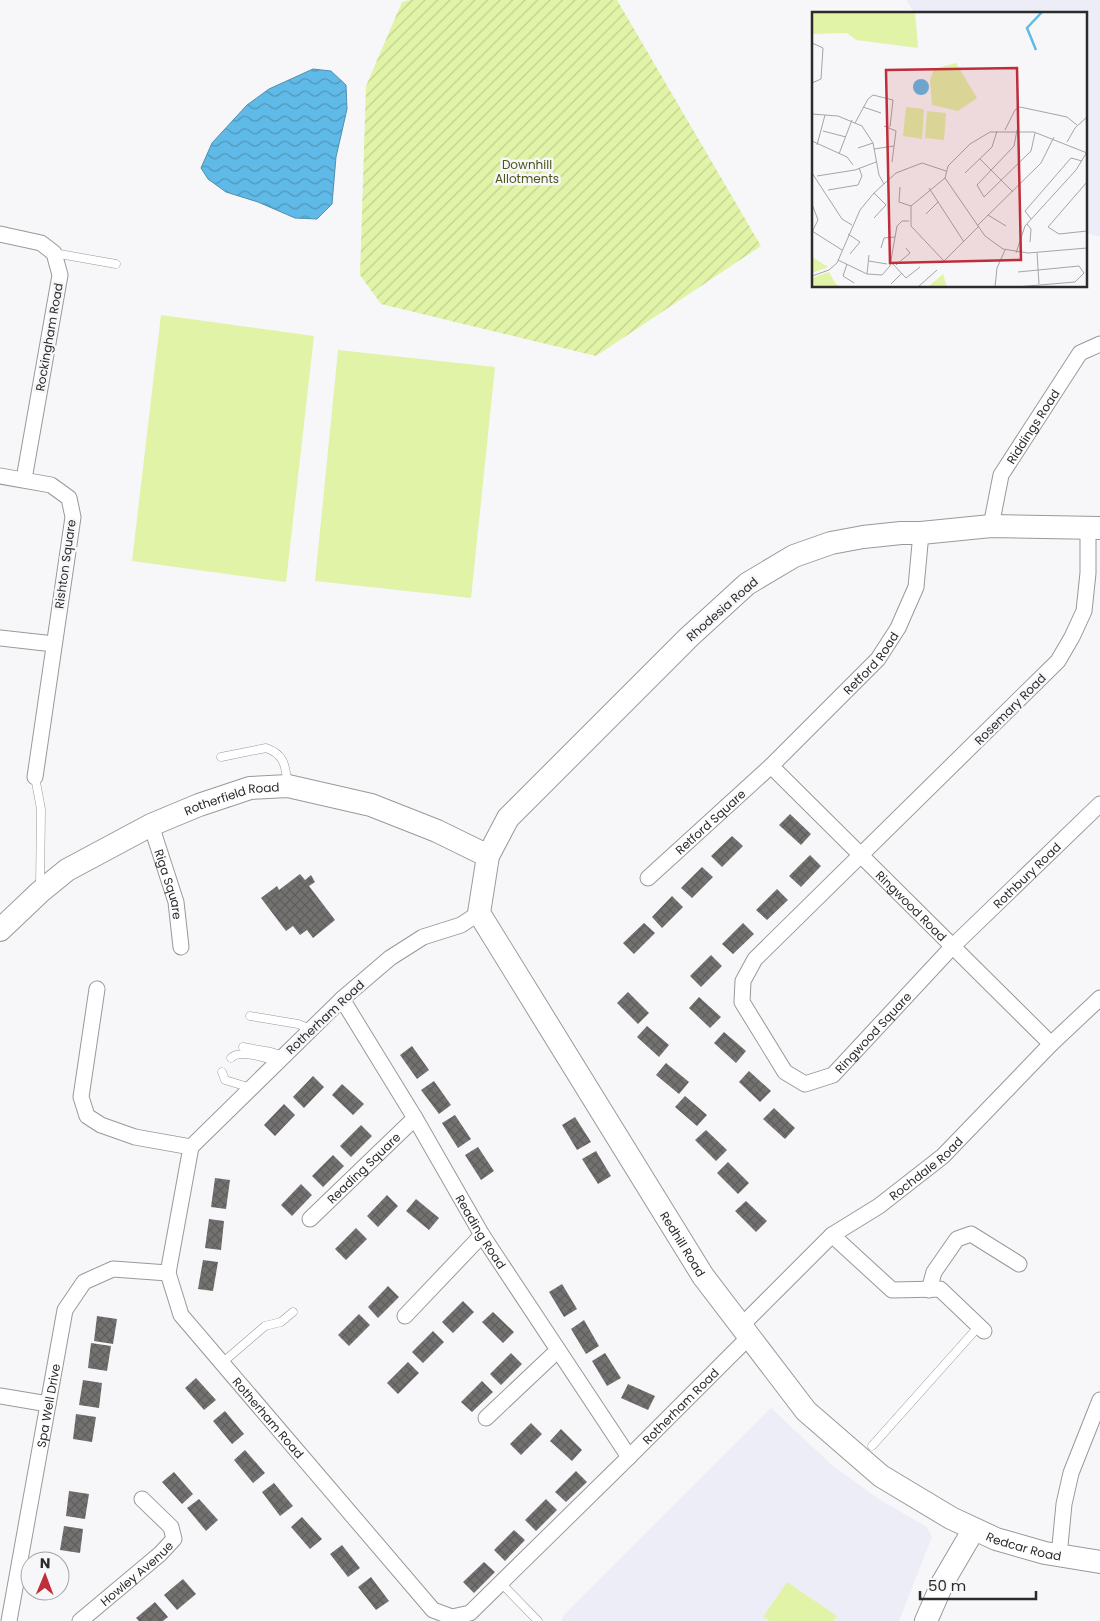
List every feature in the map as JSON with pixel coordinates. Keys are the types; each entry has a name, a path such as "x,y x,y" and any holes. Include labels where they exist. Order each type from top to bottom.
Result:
{"street":[{"path":"0,234 41,243 54,253"},
{"name":"Rockingham Road","path":"24,479 60,275 54,253"},
{"name":"Riddings Road","path":"991,526 1001,475 1080,353 1100,344"},
{"name":"Rishton Square","path":"0,476 52,485 69,498 73,517 35,777"},
{"name":"Rhodesia Road","path":"479,913 488,856 508,818 689,637 747,584 794,556 831,543 862,537 991,526 1094,528"},
{"name":"Rosemary Road","path":"861,855 1058,661 1084,611 1094,528"},
{"name":"Retford Road","path":"771,766 878,660 898,628 916,587 922,533"},
{"path":"0,638 54,644"},
{"name":"Ringwood Road","path":"771,766 1051,1044"},
{"name":"Retford Square","path":"648,878 771,766"},
{"name":"Rotherfield Road","path":"0,930 40,892 67,870 151,825 200,805 250,788 288,786 371,805 437,831 488,856"},
{"name":"Rothbury Road","path":"953,946 1100,804"},
{"name":"Riga Square","path":"151,825 176,902 181,947"},
{"name":"Ringwood Square","path":"861,855 755,959 743,981 742,1002 785,1072 805,1084 832,1075 953,946"},
{"name":"Rotherham Road","path":"479,913 461,925 423,937 390,958 342,999 191,1147 168,1273 180,1315 433,1610 452,1617 470,1613 501,1583 629,1457 745,1331"},
{"name":"Redhill Road","path":"479,913 703,1276 806,1411 881,1476 951,1518"},
{"path":"97,989 81,1096 87,1116 101,1126 134,1137 191,1147"},
{"name":"Rochdale Road","path":"745,1331 832,1234 880,1206 942,1156 1051,1044 1100,998"},
{"name":"Reading Road","path":"342,999 416,1118 482,1235 629,1457"},
{"name":"Reading Square","path":"310,1219 416,1118"},
{"path":"832,1234 892,1290 940,1289 982,1328"},
{"path":"929,1290 934,1272 957,1239 971,1234 1019,1264"},
{"path":"405,1316 482,1235"},
{"name":"Spa Well Drive","path":"12,1620 65,1310 84,1282 113,1269 168,1273"},
{"path":"486,1418 557,1350"},
{"path":"0,1396 48,1404"},
{"path":"1059,1556 1064,1504 1071,1472 1100,1400"},
{"name":"Howley Avenue","path":"80,1621 160,1554 174,1539 171,1527 142,1499"},
{"name":"Redcar Road","path":"951,1518 996,1540 1059,1556 1100,1562"},
{"path":"926,1621 943,1582 974,1529"}],"lane":[{"path":"54,253 116,264"},
{"path":"221,758 266,748 271,750 285,762 288,786"},
{"path":"35,777 41,809 40,892"},
{"path":"250,1016 298,1024 311,1030"},
{"path":"243,1047 270,1052 281,1059"},
{"path":"231,1058 233,1055 239,1054 281,1059"},
{"path":"222,1072 225,1080 251,1088"},
{"path":"222,1363 265,1326 281,1322 293,1312"},
{"path":"872,1446 982,1328"},
{"path":"501,1583 538,1621"}],"shaded area":[{"path":"906,0 1100,0 1100,237 1088,234 1088,12 914,12"},
{"path":"771,1408 833,1466 880,1500 927,1527 932,1537 899,1621 561,1621 565,1614"}],"green space":[{"name":"Downhill Allotments","path":"410,0 617,0 761,246 596,356 381,304 360,275 366,86 402,2"},
{"path":"161,315 314,336 286,582 132,561"},
{"path":"338,350 495,367 471,598 315,581"},
{"path":"787,1582 837,1616 833,1621 770,1621 763,1617"}],"water":[{"path":"313,69 331,71 346,85 347,109 336,157 332,204 317,219 295,218 258,202 226,192 208,179 201,168 212,143 247,105 269,89"}],"building":[{"path":"790,814 811,834 801,845 779,825"},
{"path":"732,836 743,846 722,867 711,856"},
{"path":"810,855 821,866 801,887 789,876"},
{"path":"702,867 713,877 692,898 681,888"},
{"path":"300,874 305,880 311,875 315,882 309,886 335,920 313,938 307,930 300,935 293,926 286,931 261,898 277,886 279,890"},
{"path":"777,889 788,900 767,920 756,910"},
{"path":"672,896 683,907 662,928 652,917"},
{"path":"644,923 655,933 634,954 623,943"},
{"path":"743,923 754,934 733,954 722,944"},
{"path":"711,955 722,966 701,987 690,976"},
{"path":"628,992 649,1013 638,1024 617,1003"},
{"path":"699,997 721,1017 710,1028 689,1008"},
{"path":"647,1026 669,1045 659,1057 637,1037"},
{"path":"724,1032 746,1051 736,1063 714,1043"},
{"path":"412,1046 429,1070 417,1079 400,1055"},
{"path":"666,1063 689,1082 679,1094 656,1075"},
{"path":"749,1071 771,1091 760,1102 739,1082"},
{"path":"313,1076 324,1087 304,1108 293,1097"},
{"path":"434,1081 451,1105 439,1114 421,1090"},
{"path":"342,1084 364,1104 353,1115 332,1095"},
{"path":"685,1096 707,1115 697,1126 675,1107"},
{"path":"284,1104 295,1115 275,1136 264,1125"},
{"path":"774,1108 795,1128 785,1139 763,1119"},
{"path":"455,1115 471,1139 458,1148 442,1123"},
{"path":"575,1117 591,1142 577,1150 562,1125"},
{"path":"361,1125 372,1136 351,1157 340,1146"},
{"path":"706,1130 727,1150 716,1161 695,1140"},
{"path":"478,1147 494,1171 481,1180 465,1155"},
{"path":"596,1151 611,1176 598,1184 582,1159"},
{"path":"333,1155 344,1166 323,1187 312,1176"},
{"path":"728,1162 749,1183 738,1194 717,1173"},
{"path":"215,1178 230,1180 226,1209 211,1207"},
{"path":"301,1184 312,1195 292,1216 281,1205"},
{"path":"387,1195 398,1206 378,1227 367,1216"},
{"path":"416,1199 439,1218 429,1230 406,1211"},
{"path":"746,1201 767,1221 756,1232 735,1211"},
{"path":"209,1219 224,1221 221,1250 205,1248"},
{"path":"356,1228 367,1239 346,1260 335,1249"},
{"path":"203,1260 218,1262 213,1291 198,1289"},
{"path":"562,1284 577,1309 564,1317 549,1292"},
{"path":"388,1286 399,1297 378,1318 368,1307"},
{"path":"463,1301 474,1312 453,1333 442,1322"},
{"path":"493,1312 514,1332 503,1343 482,1322"},
{"path":"359,1314 370,1325 349,1346 338,1335"},
{"path":"97,1316 117,1319 113,1344 94,1341"},
{"path":"584,1320 599,1346 586,1354 571,1329"},
{"path":"433,1331 444,1342 423,1363 412,1352"},
{"path":"91,1343 111,1346 107,1371 88,1368"},
{"path":"511,1353 522,1364 501,1385 490,1374"},
{"path":"605,1353 621,1378 607,1386 592,1361"},
{"path":"408,1362 419,1373 398,1394 387,1383"},
{"path":"196,1378 216,1400 204,1410 185,1388"},
{"path":"83,1380 102,1383 99,1408 79,1405"},
{"path":"482,1381 493,1392 472,1412 461,1402"},
{"path":"628,1384 655,1396 648,1410 621,1398"},
{"path":"225,1411 244,1434 232,1444 213,1421"},
{"path":"76,1414 96,1417 92,1442 73,1439"},
{"path":"531,1423 542,1434 521,1455 510,1444"},
{"path":"561,1429 582,1450 572,1461 550,1441"},
{"path":"245,1450 265,1473 253,1483 234,1460"},
{"path":"576,1471 587,1482 566,1502 555,1492"},
{"path":"174,1472 193,1494 182,1504 162,1482"},
{"path":"274,1483 293,1506 280,1516 262,1492"},
{"path":"69,1491 89,1494 85,1519 66,1516"},
{"path":"199,1499 218,1520 206,1531 187,1508"},
{"path":"546,1499 557,1510 536,1531 525,1520"},
{"path":"302,1517 322,1539 310,1549 291,1527"},
{"path":"64,1526 83,1529 80,1553 60,1550"},
{"path":"514,1530 525,1540 505,1561 494,1550"},
{"path":"342,1545 360,1568 348,1577 330,1554"},
{"path":"484,1562 495,1572 474,1593 463,1582"},
{"path":"371,1577 389,1601 376,1610 358,1587"},
{"path":"183,1579 196,1594 177,1610 164,1595"},
{"path":"155,1602 168,1617 163,1621 139,1621 136,1618"}]}
